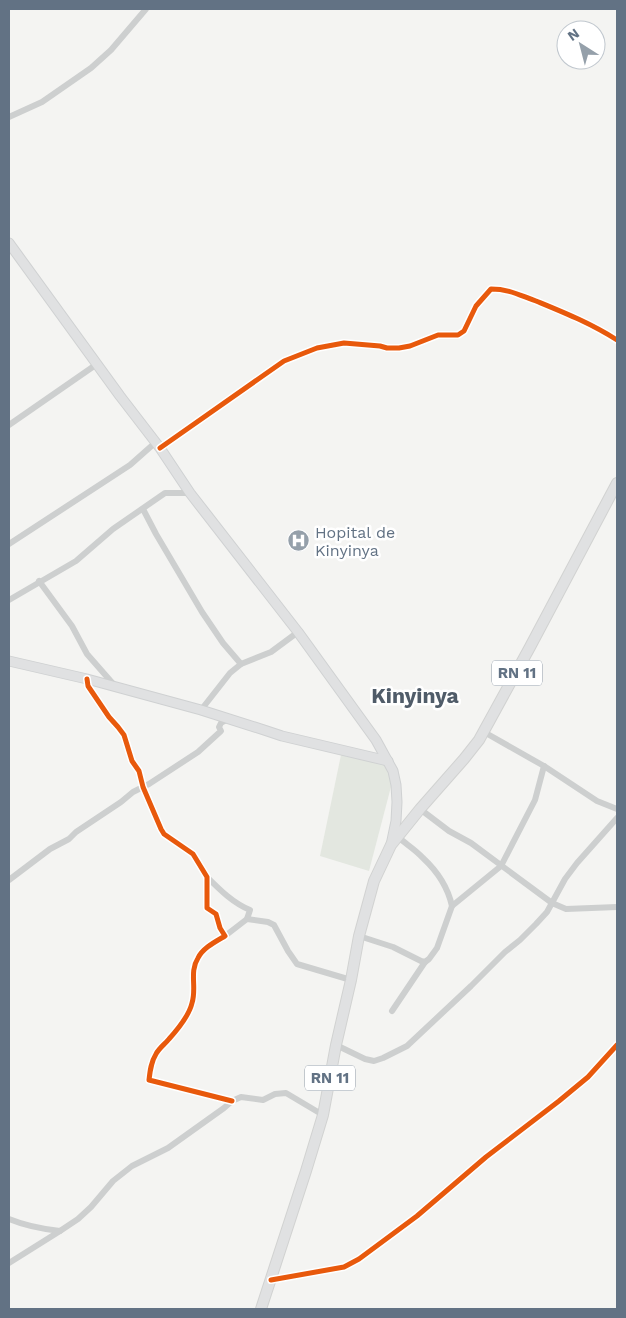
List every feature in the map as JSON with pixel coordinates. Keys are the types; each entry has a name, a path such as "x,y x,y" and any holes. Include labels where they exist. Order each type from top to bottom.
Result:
{"main road":[{"path":"9,243 158,445 190,493 298,632 376,740 395,778 398,802 394,841"},
{"name":"RN 11","path":"261,1309 323,1115 359,936 374,881 394,841 464,759 484,732 617,483"},
{"path":"9,660 115,686 201,710 282,736 388,761"}],"street":[{"path":"9,117 42,102 91,68 112,50 146,9"},
{"path":"9,544 284,361 316,348 344,343 399,348 410,346 438,335 458,335 464,331 476,306 491,289 505,289 558,310 595,326 617,340"},
{"path":"9,425 97,364"},
{"path":"9,600 76,561 113,529 165,493 190,493"},
{"path":"143,509 202,612 223,643 241,664"},
{"path":"39,581 72,626 87,654 115,686"},
{"path":"201,710 230,673 241,664 271,652 298,632"},
{"path":"87,679 88,686 124,735 132,761 139,771 143,787 164,834 193,854 207,877 232,900 250,910 246,919 203,951 197,959 193,969 194,994 192,1004 184,1020 157,1052 153,1061 150,1080 232,1101"},
{"path":"9,880 50,849 69,838 133,792 198,752 221,731 221,724 228,719"},
{"path":"484,732 544,766 597,801 617,809"},
{"path":"392,1011 425,962 437,948 452,906 501,866 535,800 544,766"},
{"path":"420,809 449,831 471,843 552,903 566,909 617,907"},
{"path":"336,1045 365,1059 374,1061 407,1046 505,952 520,940 547,912 565,879 617,818"},
{"path":"394,841 423,857 449,893 452,906"},
{"path":"207,877 207,908 216,914 224,936"},
{"path":"246,919 268,922 274,925 297,964 351,980"},
{"path":"359,936 393,947 425,962"},
{"path":"271,1280 344,1267 359,1259 417,1216 486,1157 588,1077 617,1044"},
{"path":"9,1263 78,1219 113,1181 132,1166 168,1148 232,1101 241,1097 263,1100 275,1094 286,1093 323,1115"},
{"path":"9,1219 41,1229 60,1231"}],"shaded area":[{"path":"341,755 386,765 393,779 369,871 320,856"}],"cycle path":[{"path":"160,448 284,361 317,348 344,343 399,348 410,346 438,335 458,335 464,331 476,306 491,289 509,291 536,301 587,323 617,340"},
{"path":"87,679 88,686 124,735 132,761 139,771 143,787 164,834 193,854 207,877 207,908 216,914 220,928 225,936 206,948 195,963 193,974 194,992 191,1008 179,1027 156,1054 150,1070 149,1080 232,1101"},
{"path":"271,1280 344,1267 359,1259 417,1216 486,1157 588,1077 617,1045"}],"place":[{"name":"Hopital de Kinyinya","path":"299,541"}],"district":[{"name":"Kinyinya","path":"415,696"}]}
